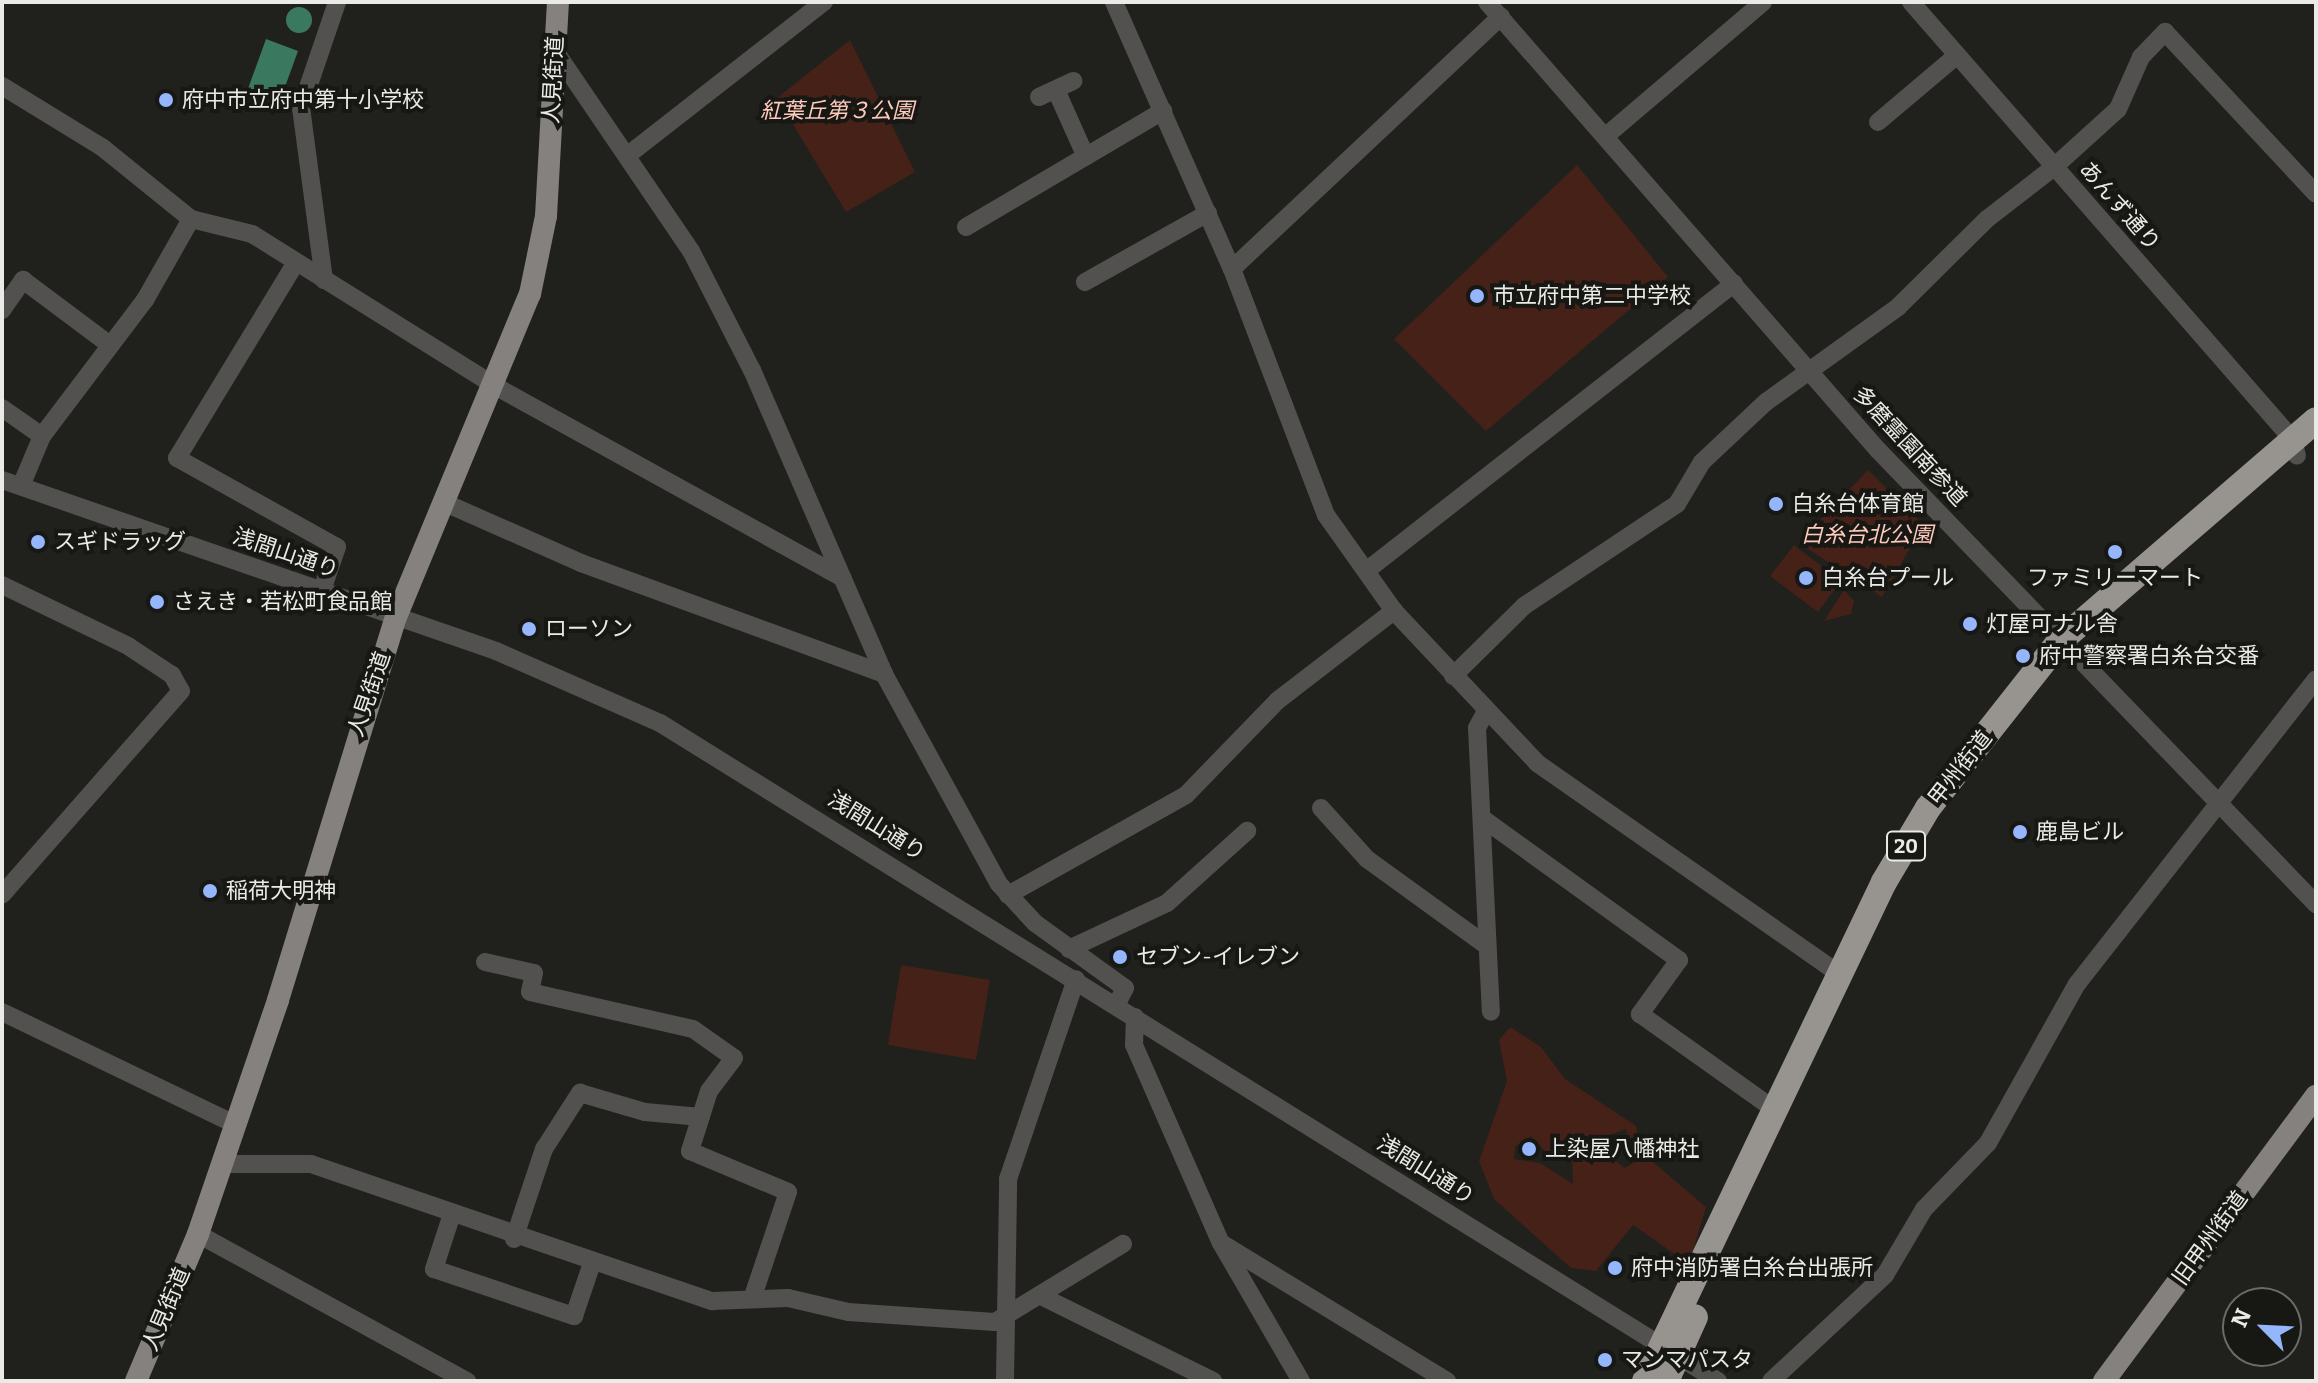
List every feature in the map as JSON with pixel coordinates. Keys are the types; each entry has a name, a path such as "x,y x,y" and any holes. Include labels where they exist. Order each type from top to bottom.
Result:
{"highway":[{"name":"甲州街道","path":"1666,1381 1670,1349 1775,1110 1839,974 1928,808 2066,645 2302,446 2316,420"},
{"name":"甲州街道","path":"1645,1381 1670,1349 1886,909 1939,818 2066,645"}],"main road":[{"name":"人見街道","path":"136,1381 198,1234 222,1164 396,617 495,386 540,260 555,51 552,6"},
{"name":"旧甲州街道","path":"2104,1381 2316,1096"}],"street":[{"path":"324,280 301,108 337,2"},
{"path":"628,155 824,2"},
{"path":"1114,2 1232,269 1296,447 1326,515 1394,611 1537,763 1839,974"},
{"name":"多磨霊園南参道","path":"1487,2 1607,135 1810,370 2066,645 2316,904"},
{"path":"1607,135 1763,2"},
{"name":"あんず通り","path":"1911,2 2302,446"},
{"path":"1232,269 1501,16"},
{"path":"1453,676 1524,606 1677,504 1702,462 1810,370 1898,307 1987,219 2054,167 2118,109 2141,57 2165,32 2316,194"},
{"path":"555,51 691,251 752,370 884,674 1008,895 1069,949 1125,988 1117,1004"},
{"path":"1878,122 1956,56"},
{"path":"2,86 103,148 191,219 252,234 295,264 495,386 843,578"},
{"path":"1056,89 1086,157"},
{"path":"966,227 1163,111"},
{"path":"1085,282 1208,213"},
{"path":"21,486 42,436 110,345 191,219"},
{"path":"295,264 177,458 337,547 322,590"},
{"path":"2,310 23,280 110,345"},
{"path":"1366,571 1734,283"},
{"path":"2,408 42,436"},
{"name":"浅間山通り","path":"2,480 544,669 660,723 1117,1004 1718,1381"},
{"path":"443,502 608,573 884,674"},
{"path":"2,585 128,646 172,675 181,691 2,895"},
{"path":"1008,895 1186,795 1277,701 1394,611"},
{"path":"1771,1381 1885,1275 1924,1209 1988,1143 2077,984 2316,679"},
{"path":"1486,711 1477,728 1482,818 1483,943 1491,1012"},
{"path":"1321,808 1367,859 1483,943"},
{"path":"1482,818 1679,960 1640,1014 1775,1110"},
{"path":"1069,949 1167,903 1247,831"},
{"path":"485,962 534,973 530,992 701,1034 734,1058 701,1117 690,1151 788,1192 752,1299"},
{"path":"1005,1381 1008,1179 1076,979"},
{"path":"2,1012 233,1123"},
{"path":"1135,1017 1134,1045 1221,1243 1301,1381"},
{"path":"514,1239 544,1149 580,1093 645,1112 701,1117"},
{"path":"222,1164 311,1164 514,1239 712,1301 752,1299 931,1320 1008,1317 1123,1244"},
{"path":"451,1217 434,1269 574,1316 592,1263"},
{"path":"198,1234 467,1381"},
{"path":"1221,1243 1447,1381"},
{"path":"1043,1297 1213,1381"}],"green space":[{"name":"紅葉丘第３公園","path":"850,40 915,172 846,212 777,98"},
{"path":"1577,165 1668,277 1486,431 1394,339"},
{"name":"白糸台北公園","path":"1868,470 1923,525 1882,597 1799,543"},
{"name":"白糸台プール","path":"1794,545 1841,581 1818,612 1770,576"},
{"name":"白糸台プール","path":"1844,590 1854,601 1851,614 1824,621"},
{"path":"901,965 990,980 976,1060 888,1045"},
{"path":"1510,1027 1541,1047 1565,1079 1636,1126 1640,1151 1706,1207 1689,1264 1633,1225 1596,1271 1571,1268 1494,1199 1479,1161 1507,1081 1499,1040","holes":["1625,1129 1641,1159 1624,1168 1602,1148 1603,1138","1531,1136 1548,1154 1572,1159 1573,1184 1540,1163 1514,1159 1515,1147"]}],"shaded area":[{"path":"299,7 308,11 312,20 308,29 299,33 290,29 286,20 290,11"},
{"path":"266,39 298,51 277,109 245,97"}],"place":[{"name":"府中市立府中第十小学校","path":"166,100"},
{"name":"市立府中第二中学校","path":"1477,296"},
{"name":"白糸台体育館","path":"1776,504"},
{"name":"スギドラッグ","path":"38,542"},
{"name":"ファミリーマート","path":"2115,552"},
{"name":"白糸台プール","path":"1806,578"},
{"name":"さえき・若松町食品館","path":"157,602"},
{"name":"灯屋可ナル舎","path":"1970,624"},
{"name":"ローソン","path":"529,629"},
{"name":"府中警察署白糸台交番","path":"2023,656"},
{"name":"鹿島ビル","path":"2020,832"},
{"name":"稲荷大明神","path":"210,891"},
{"name":"セブン-イレブン","path":"1120,957"},
{"name":"上染屋八幡神社","path":"1529,1149"},
{"name":"府中消防署白糸台出張所","path":"1615,1268"},
{"name":"マンマパスタ","path":"1605,1360"}]}
